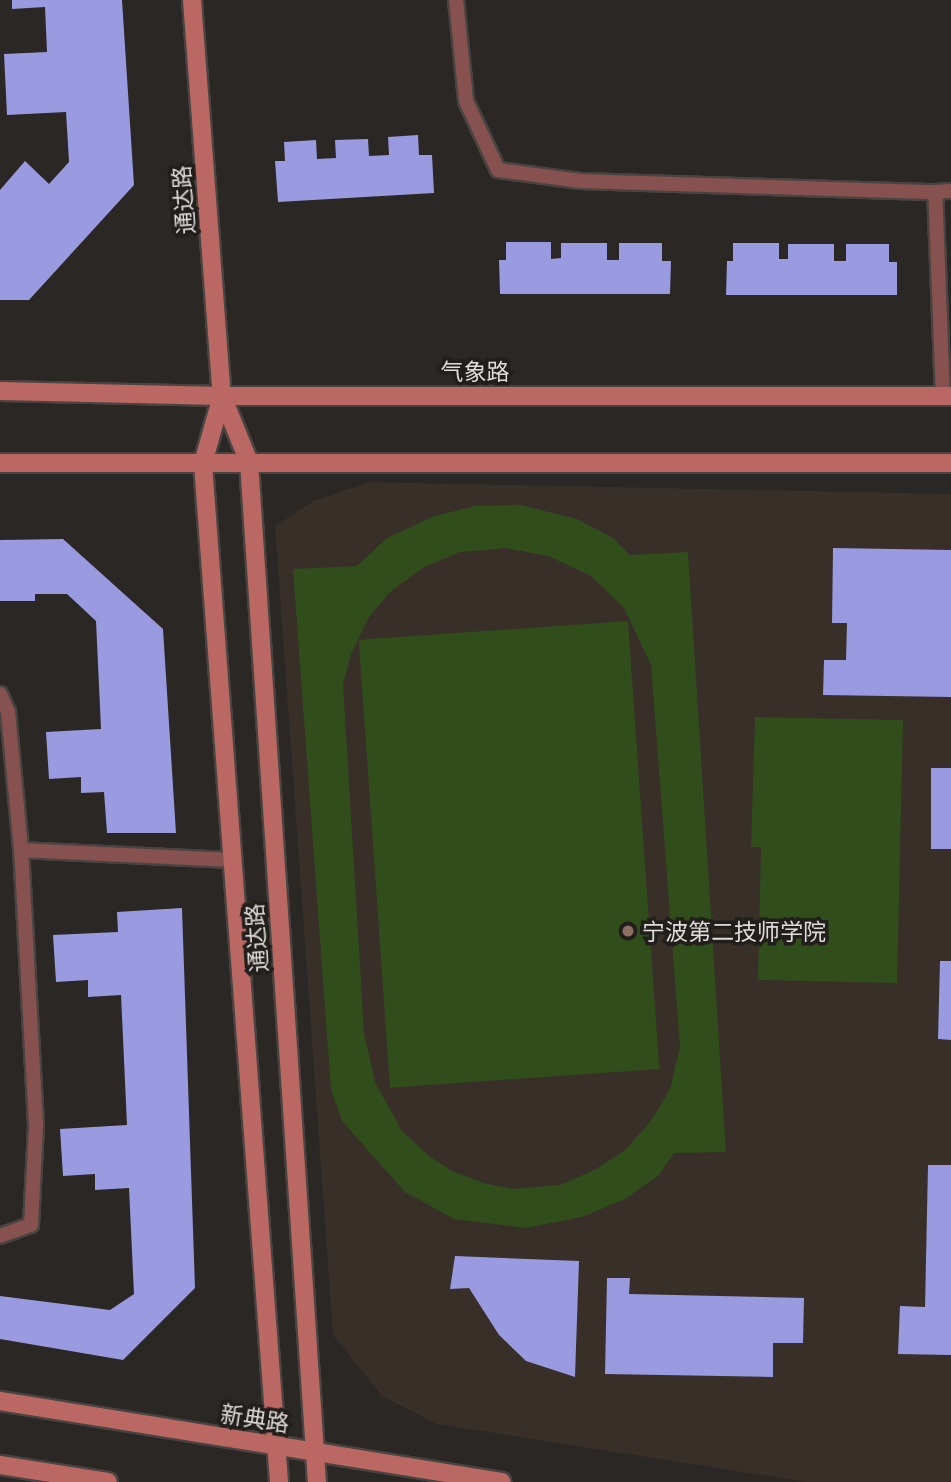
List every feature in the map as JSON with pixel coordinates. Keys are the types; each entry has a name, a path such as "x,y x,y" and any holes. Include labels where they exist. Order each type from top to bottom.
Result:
{"street":[{"name":"通达路","path":"192,0 222,396 249,463 317,1482"},
{"name":"气象路","path":"0,391 222,396 947,396"},
{"name":"通达路","path":"222,396 202,463 279,1482"},
{"path":"0,463 951,463"},
{"name":"新典路","path":"0,1401 502,1482"},
{"path":"0,1465 108,1482"}],"lane":[{"path":"456,0 466,101 498,170 580,181 951,191"},
{"path":"935,192 947,396"},
{"path":"0,694 8,712 21,850 36,1125 31,1225 0,1236"},
{"path":"21,850 230,860"}],"shaded area":[{"name":"宁波第二技师学院","path":"369,482 951,494 951,1482 806,1482 437,1424 382,1396 333,1335 275,526 314,501"}],"green space":[{"path":"521,505 577,519 613,538 630,555 688,552 726,1152 674,1153 658,1176 625,1199 582,1217 525,1228 454,1219 405,1192 342,1121 331,1090 293,569 357,566 387,538 434,516 476,506","holes":["506,548 548,556 591,576 624,608 651,665 680,1047 670,1089 651,1121 625,1150 596,1169 560,1185 514,1189 483,1183 452,1171 429,1156 402,1131 375,1082 364,1032 343,684 351,654 369,617 390,592 424,567 460,552"]},
{"path":"628,621 659,1069 390,1088 359,640"},
{"path":"755,717 903,720 897,983 758,980 761,847 751,847"}],"building":[{"path":"12,0 122,0 134,185 29,300 0,300 0,190 25,161 49,184 69,162 66,112 7,115 4,54 47,52 45,7 12,9"},
{"path":"418,135 419,155 432,155 434,193 278,202 275,161 285,161 284,142 316,140 317,159 336,158 335,140 368,139 369,156 389,155 388,137"},
{"path":"506,242 551,242 551,259 561,258 561,243 607,243 607,260 619,260 619,243 662,243 662,261 671,261 670,294 500,294 499,260 506,260"},
{"path":"733,243 779,243 779,259 788,259 788,244 834,244 834,261 846,261 846,244 889,244 889,262 897,262 897,295 726,295 727,261 733,261"},
{"path":"63,539 163,629 176,833 107,833 104,792 81,793 81,777 49,779 46,732 101,729 96,621 67,594 35,594 35,601 0,601 0,540"},
{"path":"833,548 951,550 951,697 823,695 824,660 846,660 847,623 832,623"},
{"path":"931,768 951,768 951,849 931,849"},
{"path":"182,908 195,1288 123,1360 0,1339 0,1296 110,1310 134,1294 129,1188 95,1190 95,1174 63,1176 60,1129 127,1125 121,995 88,997 88,980 56,982 53,935 118,932 117,912"},
{"path":"940,961 951,961 951,1040 938,1039"},
{"path":"928,1165 951,1165 951,1355 898,1354 900,1306 925,1307"},
{"path":"455,1256 579,1261 575,1377 526,1361 499,1335 469,1288 450,1289"},
{"path":"607,1278 630,1278 629,1294 804,1298 803,1343 773,1343 773,1377 605,1374"}],"place":[{"name":"宁波第二技师学院","path":"628,931"}]}
